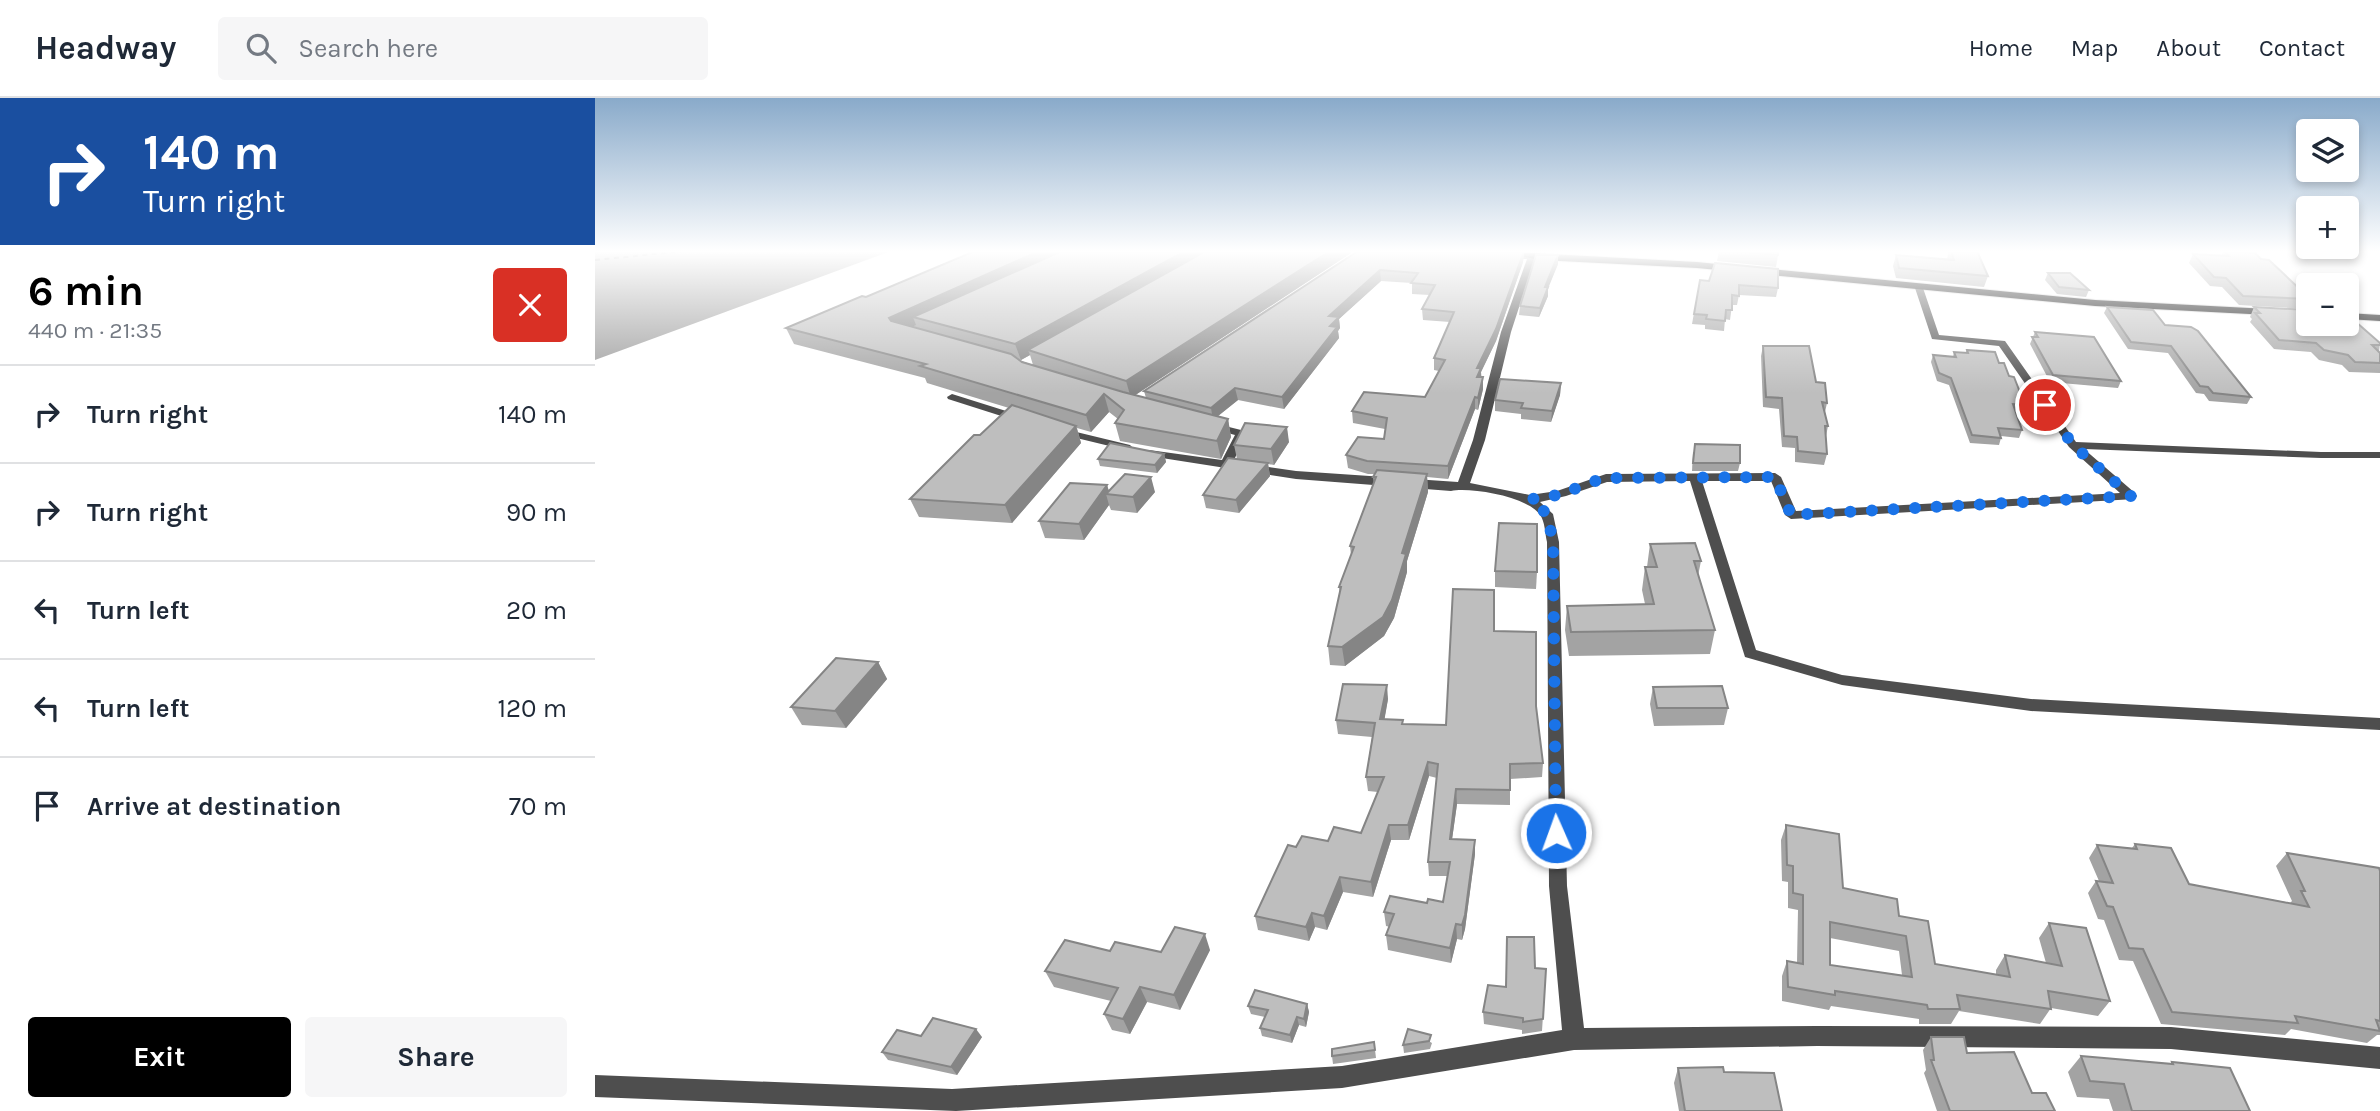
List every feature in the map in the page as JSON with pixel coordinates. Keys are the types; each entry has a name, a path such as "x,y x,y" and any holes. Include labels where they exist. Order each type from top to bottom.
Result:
{"main road":[{"path":"2040,298 2296,313"},
{"path":"2359,317 2380,318"}],"street":[{"path":"1464,485 1517,298"},
{"path":"1055,429 1172,458 1226,466 1322,477 1451,487 1464,485 1530,499 1568,494 1586,483 1606,478 1775,477 1791,515 2131,496 2073,445 2002,343 1934,337 1922,298"},
{"path":"952,397 1029,421"},
{"path":"1205,424 1241,433 1226,466"},
{"path":"2073,445 2380,455"},
{"path":"1695,479 1750,653 1842,680 2031,705 2380,724"},
{"path":"1530,499 1547,514 1553,542 1558,886 1574,1039"},
{"path":"595,1086 952,1100 1342,1077 1574,1039 1818,1036 2171,1038 2380,1058"}],"shaded area":[{"path":"595,298 763,298 595,360"}],"building":[{"path":"857,298 933,298 889,318 891,321 1011,354 1022,362 1228,419 1217,441 1115,423 1124,410 1104,394 1086,415 920,366 926,364 786,328"},
{"path":"955,298 1099,298 1015,344 913,317"},
{"path":"1121,298 1256,298 1126,381 1028,350"},
{"path":"1286,298 1349,298 1329,316 1339,317 1330,326 1337,327 1282,397 1235,388 1211,408 1144,391"},
{"path":"1428,298 1507,298 1477,368 1481,368 1477,377 1483,377 1478,398 1475,397 1448,466 1367,461 1346,455 1358,437 1384,439 1387,418 1352,411 1364,392 1425,397 1445,360 1434,358 1454,312 1422,309"},
{"path":"1522,298 1544,298 1540,308 1520,306"},
{"path":"1697,298 1732,298 1732,310 1726,310 1725,321 1706,319 1707,315 1694,314"},
{"path":"2107,307 2153,310 2165,325 2191,327 2198,331 2251,397 2213,393 2208,387 2200,386 2171,346 2131,342"},
{"path":"2254,307 2296,309 2296,336 2359,336 2359,325 2380,343 2372,345 2380,353 2380,363 2355,362 2348,355 2324,350 2316,343 2279,340 2255,313 2260,313"},
{"path":"2035,332 2094,337 2121,381 2053,375 2032,337 2038,337"},
{"path":"1763,346 1809,346 1816,382 1825,383 1827,403 1822,402 1828,426 1825,426 1827,454 1798,451 1797,437 1784,436 1782,398 1766,397"},
{"path":"1967,350 1995,352 1999,363 2004,363 2009,376 2014,377 2025,405 2013,404 2022,430 1998,428 2001,438 1972,435 1951,378 1939,373 1933,355 1956,357 1954,352 1968,353"},
{"path":"1500,379 1561,383 1552,411 1521,408 1523,403 1495,400"},
{"path":"1012,405 1076,426 1005,505 910,499 974,435 980,435"},
{"path":"1245,423 1287,427 1271,449 1234,445"},
{"path":"1110,443 1164,454 1155,465 1098,459"},
{"path":"1695,444 1740,445 1740,463 1693,463"},
{"path":"1228,458 1268,463 1236,500 1203,495"},
{"path":"1377,470 1427,474 1402,553 1406,554 1392,600 1383,617 1342,647 1328,646 1339,587 1354,547 1350,546"},
{"path":"1125,474 1151,477 1133,497 1106,494"},
{"path":"1070,483 1107,485 1079,524 1039,521"},
{"path":"1499,523 1537,524 1537,572 1495,571"},
{"path":"1695,543 1701,561 1694,561 1715,630 1571,632 1567,606 1654,604 1645,567 1657,567 1650,544"},
{"path":"1453,589 1494,590 1494,631 1536,632 1536,706 1543,763 1510,764 1510,790 1456,789 1450,839 1475,840 1465,915 1462,925 1456,924 1450,948 1386,935 1394,914 1384,912 1390,896 1427,903 1428,899 1443,902 1450,862 1428,862 1438,764 1428,762 1408,825 1389,825 1371,882 1340,877 1324,916 1312,913 1306,927 1255,916 1288,845 1296,847 1302,836 1328,841 1334,827 1361,833 1384,777 1366,777 1375,723 1336,720 1343,684 1387,685 1380,719 1403,720 1402,724 1446,725"},
{"path":"836,658 878,662 835,711 791,707"},
{"path":"1722,686 1728,708 1657,708 1653,687"},
{"path":"1786,825 1839,834 1843,888 1897,899 1899,916 1928,921 1935,964 2010,977 2005,955 2062,966 2049,923 2086,928 2110,1001 2048,991 2051,1009 1957,995 1960,1009 1928,1009 1927,1005 1788,987 1787,961 1803,964 1803,895 1793,893 1793,866 1787,865","holes":["1830,922 1906,936 1912,977 1830,965"]},
{"path":"2135,844 2171,848 2189,884 2309,907 2301,891 2305,891 2287,853 2379,868 2380,1021 2376,1020 2380,1031 2295,1016 2298,1023 2172,1012 2143,949 2129,948 2113,907 2107,906 2096,881 2113,883 2097,845 2137,849"},
{"path":"1175,927 1205,934 1174,995 1140,987 1123,1019 1104,1014 1118,988 1045,971 1065,940 1110,951 1115,942 1161,952"},
{"path":"1507,937 1534,937 1535,968 1546,969 1543,1019 1523,1022 1523,1018 1483,1012 1488,985 1506,987"},
{"path":"1255,990 1307,1004 1304,1019 1297,1017 1290,1035 1260,1028 1268,1010 1248,1006"},
{"path":"933,1018 976,1029 951,1067 882,1052 897,1030 921,1036"},
{"path":"1408,1029 1431,1035 1429,1041 1403,1045"},
{"path":"1931,1037 1964,1037 1967,1053 2014,1052 2032,1093 2046,1093 2055,1111 1950,1111 1931,1060 1934,1060"},
{"path":"1374,1042 1375,1050 1332,1056 1332,1049"},
{"path":"2081,1056 2230,1068 2250,1111 2132,1111 2124,1084 2090,1081"},
{"path":"1723,1067 1724,1072 1774,1073 1782,1111 1685,1111 1678,1068"}],"route":[{"path":"1556,833 1553,542 1547,514 1530,499 1568,494 1586,483 1606,478 1775,477 1791,515 2131,496 2073,445 2045,405"}]}
